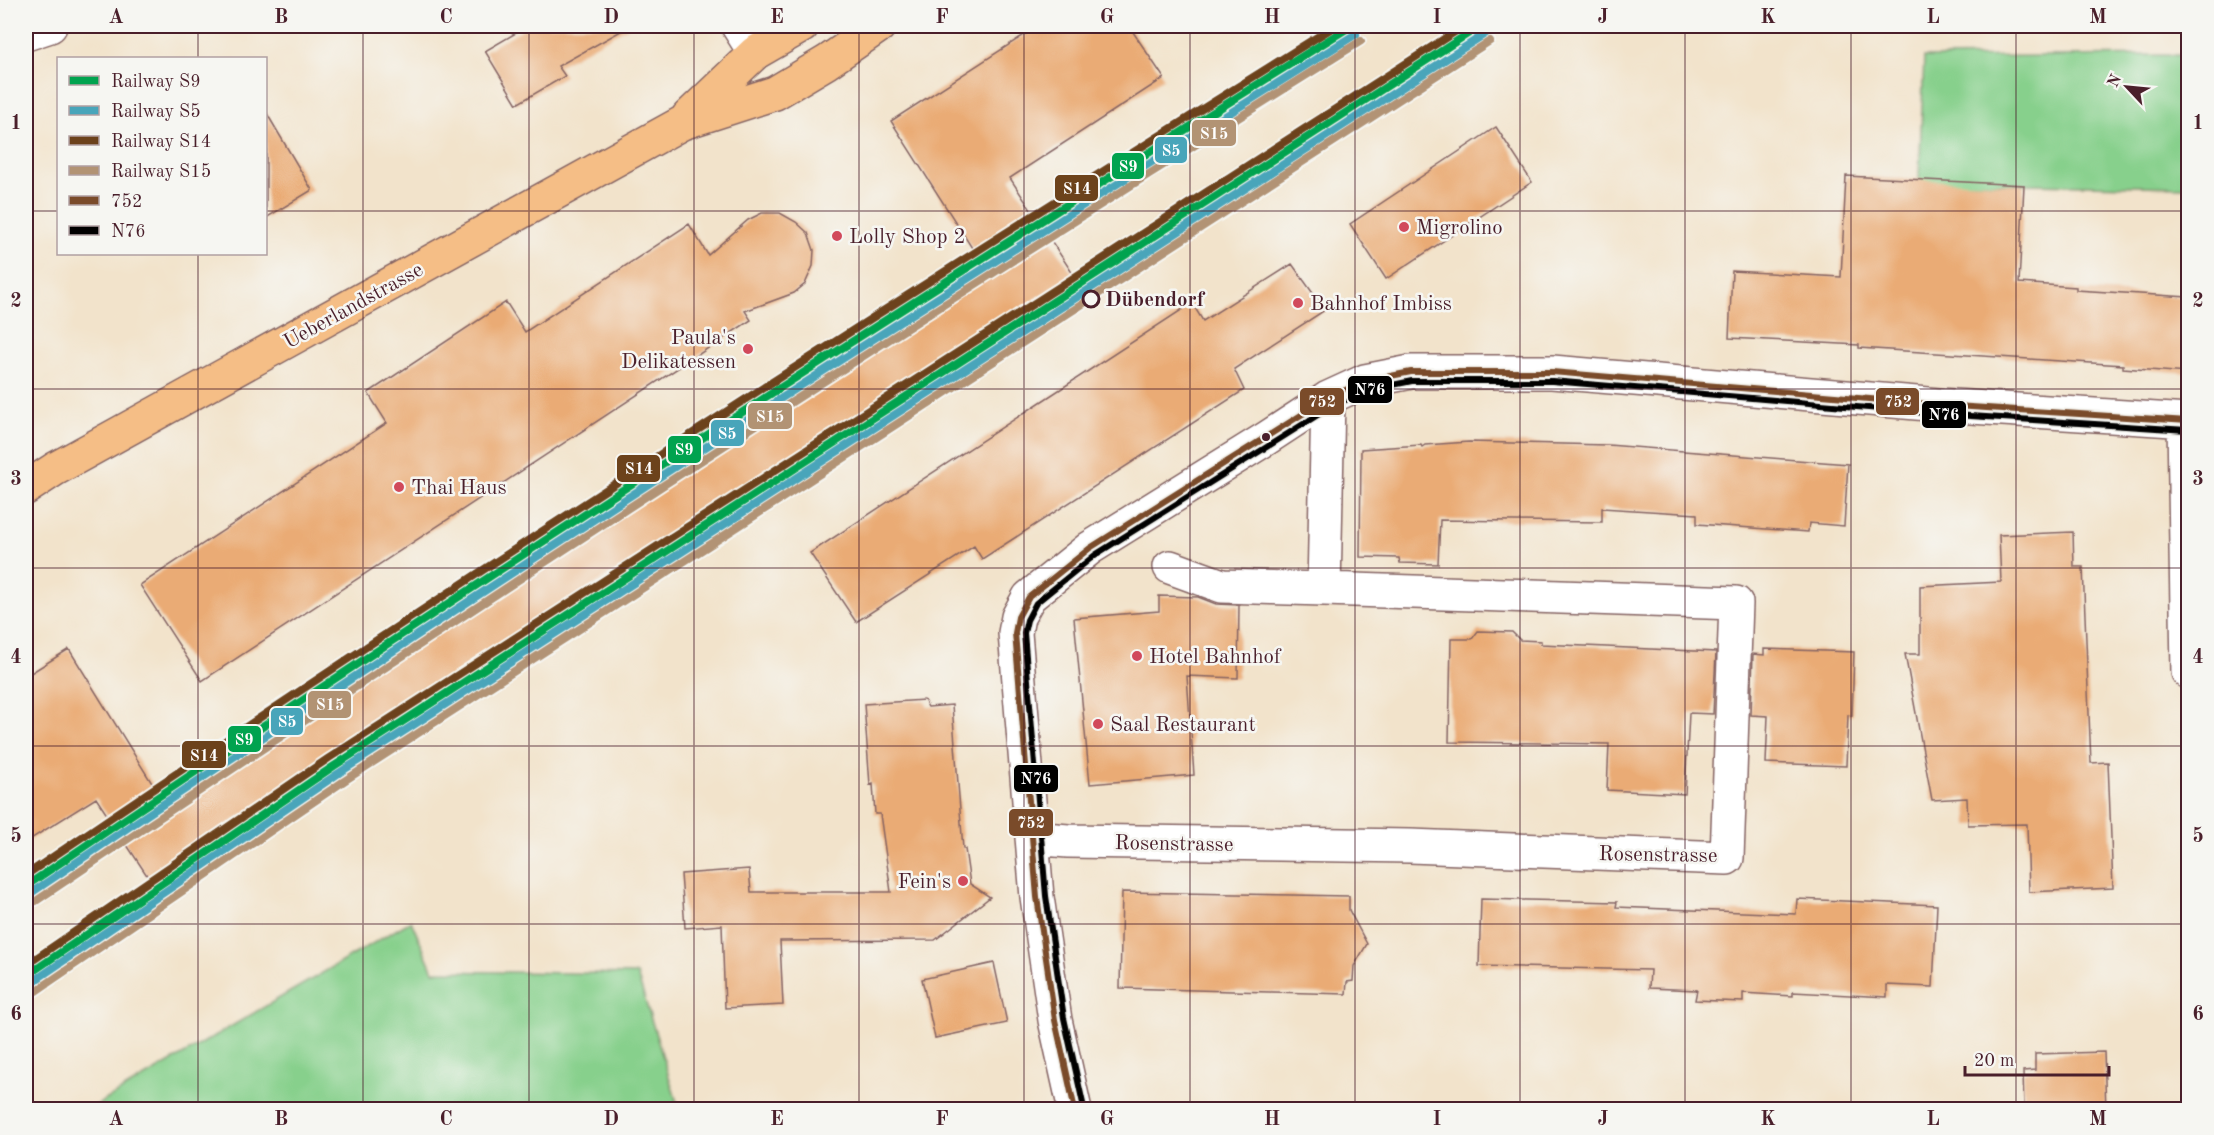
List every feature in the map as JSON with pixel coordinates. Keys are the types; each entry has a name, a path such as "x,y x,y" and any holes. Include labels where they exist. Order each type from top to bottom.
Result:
{"main road":[{"name":"Ueberlandstrasse","path":"682,123 746,39 802,26"},
{"name":"Ueberlandstrasse","path":"26,488 55,469 682,123 775,93 827,62 879,26"}],"street":[{"path":"26,34 50,26"},
{"path":"1076,1110 1054,1009 1037,897 1015,633 1018,617 1029,597 1090,548 1328,398 1365,381 1411,372 1552,372 1940,405 2186,421 2188,672"},
{"path":"1324,589 1328,398"},
{"name":"Rosenstrasse","path":"1032,838 1068,841 1410,846 1727,858 1736,603 1222,586 1170,567"}],"green space":[{"path":"2188,55 2188,187 1919,182 1924,57"},
{"path":"411,921 433,971 637,974 679,1109 90,1109"}],"building":[{"path":"528,26 630,26 558,66 565,76 517,104 485,51"},
{"path":"1038,26 1129,26 1164,78 1010,178 1073,274 148,877 96,798 26,842 26,676 69,649 166,806 582,530 986,270 891,121"},
{"path":"267,114 312,190 267,217"},
{"path":"1496,127 1532,182 1386,279 1350,224"},
{"path":"1846,176 2024,185 2019,283 2076,287 2076,290 2188,297 2188,373 2123,368 2123,365 1859,348 1859,345 1729,338 1732,271 1841,277"},
{"path":"762,213 780,213 796,222 808,233 814,250 813,266 805,284 794,293 745,311 751,320 202,681 140,585 387,423 368,393 506,302 525,332 689,224 708,255 748,220"},
{"path":"1292,264 1325,310 1234,369 1244,390 982,559 974,546 856,622 810,553 1192,303 1203,321"},
{"path":"1469,442 1608,445 1848,464 1844,526 1809,523 1808,532 1697,524 1697,514 1602,508 1602,522 1440,520 1438,564 1400,563 1399,558 1360,557 1361,449 1421,445 1422,447"},
{"path":"2073,532 2074,567 2083,567 2091,763 2108,762 2113,888 2029,892 2027,824 1968,825 1967,798 1932,800 1905,654 1920,654 1920,586 2001,582 1999,535"},
{"path":"1159,596 1198,597 1216,604 1239,605 1238,678 1187,676 1194,775 1090,784 1074,618 1159,611"},
{"path":"1478,631 1512,632 1520,640 1541,641 1541,644 1716,652 1713,714 1689,713 1685,794 1607,790 1609,744 1449,742 1451,639 1472,639"},
{"path":"1764,649 1854,652 1852,716 1848,715 1846,766 1766,763 1768,716 1751,715 1753,654 1764,655"},
{"path":"924,700 928,707 952,705 963,849 965,849 970,884 990,897 935,940 780,941 783,1005 725,1008 722,925 685,928 681,874 749,869 751,892 891,892 880,814 875,814 873,784 870,785 864,704"},
{"path":"1122,892 1349,896 1349,910 1367,944 1354,966 1353,981 1347,982 1346,994 1120,988"},
{"path":"1481,899 1617,902 1616,907 1796,914 1797,899 1937,905 1933,987 1887,985 1887,997 1793,992 1793,996 1743,993 1743,1002 1695,1000 1697,990 1649,988 1650,970 1479,966"},
{"path":"994,963 1007,1023 935,1038 922,979"},
{"path":"2104,1052 2106,1110 2024,1110 2023,1071 2035,1070 2035,1054"}],"rail line":[{"name":"S14","path":"26,875 350,658 676,444 1335,26"},
{"name":"S9","path":"26,886 519,557 1017,236 1351,26"},
{"name":"S14","path":"26,965 329,758 1464,26"},
{"name":"S9","path":"26,976 334,766 1480,26"},
{"name":"S5","path":"31,893 359,674 689,458 1022,244 1356,34"},
{"name":"S5","path":"31,983 339,773 1485,34"},
{"name":"S15","path":"36,901 364,681 694,465 1361,41"},
{"name":"S15","path":"36,991 344,781 1490,41"}],"transit line":[{"name":"752","path":"1075,1110 1055,1020 1037,897 1015,633 1018,617 1029,597 1090,548 1328,398 1365,381 1411,372 1552,372 1940,405 2188,421"},
{"name":"N76","path":"1084,1108 1064,1018 1046,896 1024,633 1027,620 1036,603 1095,555 1332,406 1368,390 1412,381 1552,381 1939,414 2187,430"}],"place":[{"name":"Migrolino","path":"1404,227"},
{"name":"Lolly Shop 2","path":"837,236"},
{"name":"Dübendorf","path":"1091,299"},
{"name":"Bahnhof Imbiss","path":"1298,303"},
{"name":"Paula's Delikatessen","path":"748,349"},
{"name":"Thai Haus","path":"399,487"},
{"name":"Hotel Bahnhof","path":"1137,656"},
{"name":"Saal Restaurant","path":"1098,724"},
{"name":"Fein's","path":"963,881"}]}
